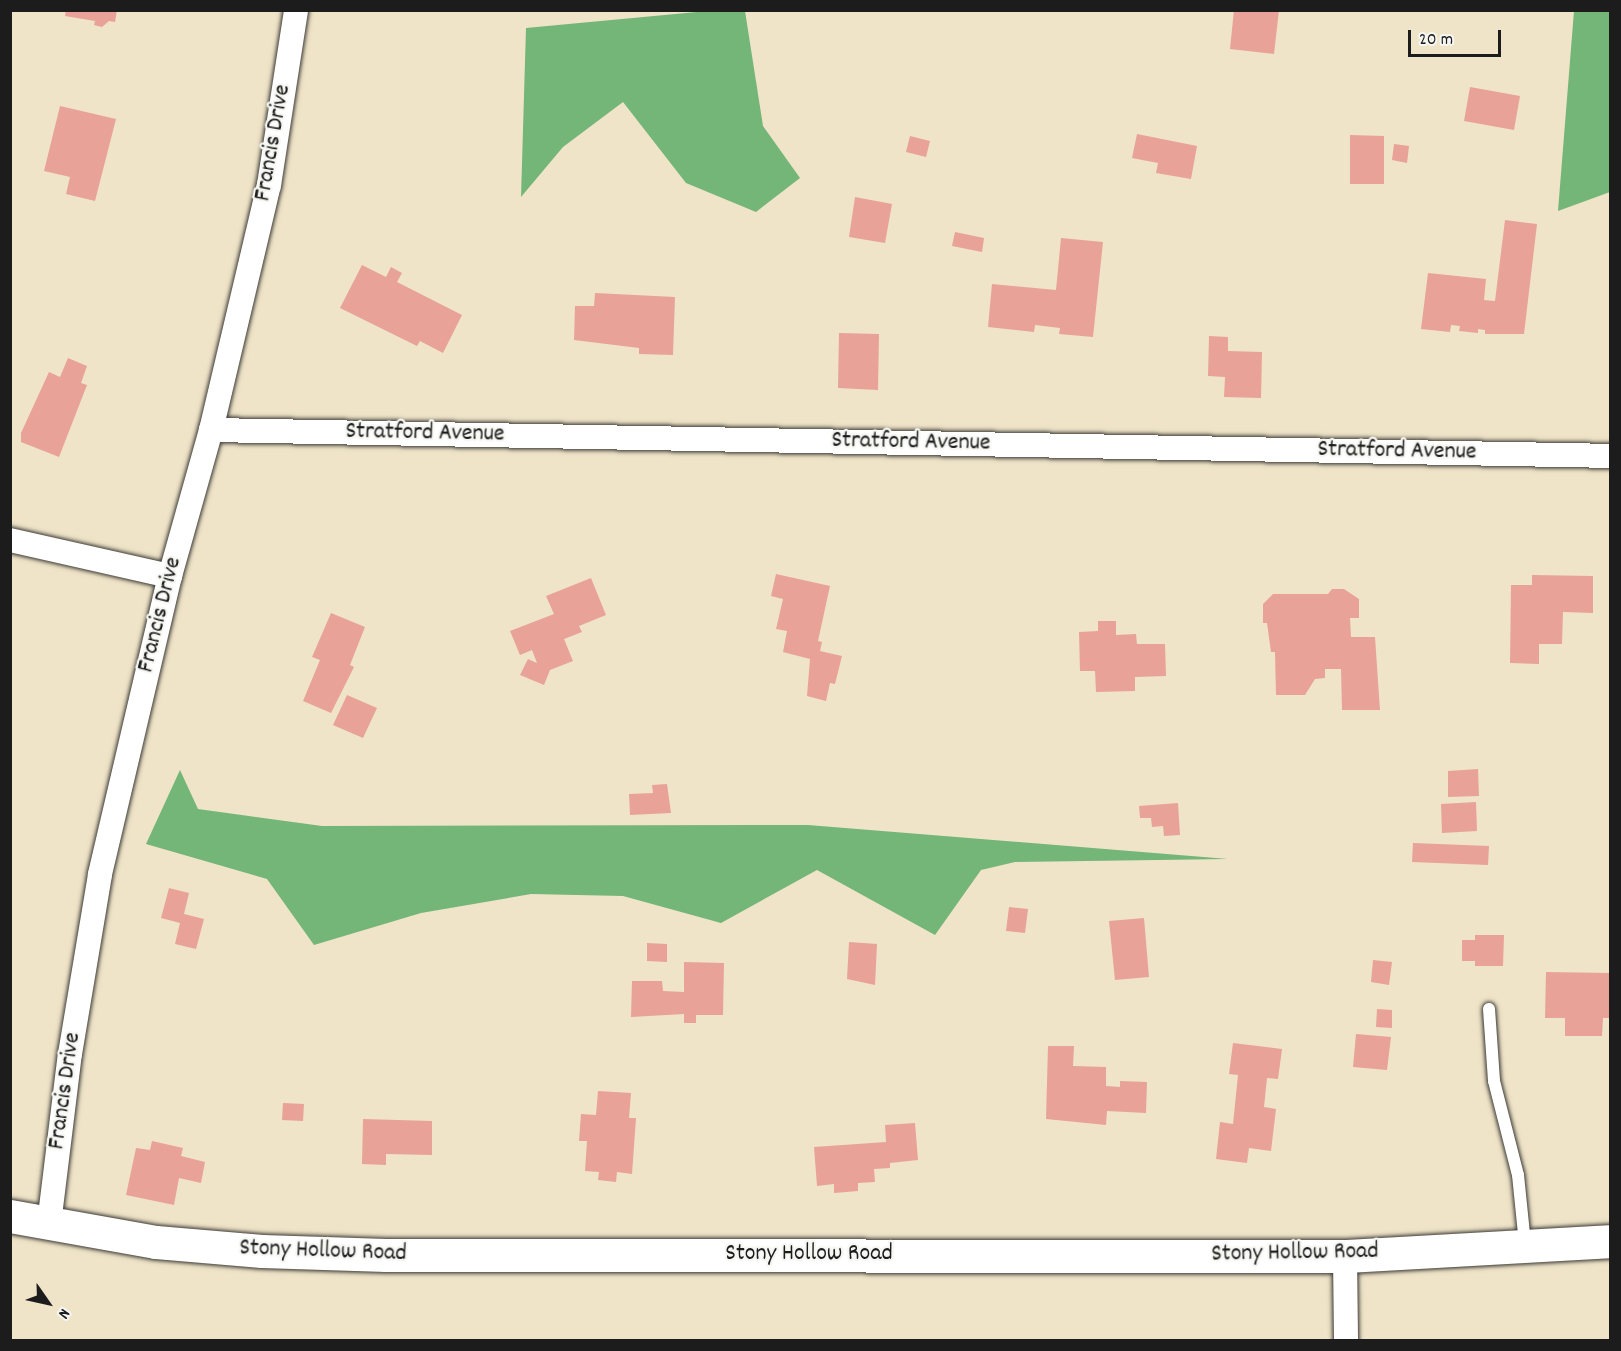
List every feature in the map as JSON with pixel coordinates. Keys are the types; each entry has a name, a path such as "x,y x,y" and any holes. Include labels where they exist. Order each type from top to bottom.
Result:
{"street":[{"name":"Francis Drive","path":"49,1224 70,1054 100,874 170,576 211,430 269,185 296,10"},
{"name":"Stratford Avenue","path":"211,430 1611,456"},
{"path":"10,540 170,576"},
{"name":"Stony Hollow Road","path":"10,1216 156,1242 262,1251 386,1255 1345,1256 1611,1241"},
{"path":"1345,1256 1346,1341"}],"lane":[{"path":"1489,1009 1494,1081 1518,1175 1525,1246"}],"green space":[{"path":"718,10 745,11 763,126 800,178 756,212 686,183 623,102 563,147 521,197 526,28"},
{"path":"1574,11 1610,11 1610,192 1558,211"},
{"path":"180,770 198,809 322,826 808,825 1228,859 1015,862 981,870 935,935 817,870 721,923 623,896 531,894 421,913 314,945 267,879 146,844"}],"building":[{"path":"66,10 117,10 115,22 109,21 102,27 94,25 95,21 65,16"},
{"path":"1234,10 1279,10 1274,54 1230,49"},
{"path":"1470,87 1520,96 1514,130 1464,121"},
{"path":"60,106 116,119 95,201 66,194 70,177 44,171"},
{"path":"1137,134 1197,146 1191,179 1156,173 1158,163 1132,158"},
{"path":"1350,135 1384,136 1384,184 1350,184"},
{"path":"910,136 930,141 926,157 906,152"},
{"path":"1394,144 1409,146 1407,163 1392,160"},
{"path":"855,197 892,204 885,243 849,237"},
{"path":"1505,220 1537,224 1524,334 1485,334 1485,330 1478,329 1478,333 1459,331 1460,326 1451,325 1450,332 1421,329 1428,273 1486,279 1484,300 1495,301"},
{"path":"955,232 984,238 982,252 952,246"},
{"path":"1061,238 1103,242 1093,337 1059,334 1060,328 1035,325 1034,332 988,327 992,284 1056,290"},
{"path":"362,265 386,277 391,267 402,273 397,282 462,315 443,353 420,341 417,346 340,308"},
{"path":"595,293 675,297 673,355 639,354 639,348 574,340 575,306 594,306"},
{"path":"839,333 879,334 878,390 838,388"},
{"path":"1209,336 1228,337 1228,351 1262,352 1261,398 1224,397 1225,377 1208,376"},
{"path":"68,358 87,366 81,383 87,385 59,457 21,442 21,433 49,372 60,377"},
{"path":"776,574 830,586 818,641 822,642 820,651 842,656 835,684 830,683 826,701 807,696 810,659 783,652 787,631 776,629 783,599 771,596"},
{"path":"1532,575 1593,576 1593,613 1563,612 1562,644 1539,644 1539,664 1510,663 1511,585 1532,585"},
{"path":"591,578 606,615 579,626 582,632 564,639 573,661 550,670 544,685 520,675 528,659 537,663 532,650 520,655 510,631 554,614 546,596"},
{"path":"1332,589 1344,589 1359,599 1359,618 1350,618 1351,637 1375,637 1380,710 1342,710 1341,669 1325,669 1325,678 1315,679 1305,695 1276,695 1275,652 1271,652 1267,623 1263,623 1263,604 1273,594 1328,594"},
{"path":"331,613 365,627 350,665 354,667 331,713 303,701 320,660 312,657"},
{"path":"1098,621 1116,621 1116,635 1136,634 1137,644 1165,644 1166,676 1135,677 1135,691 1096,692 1095,671 1080,671 1079,632 1098,631"},
{"path":"347,695 377,708 363,738 333,725"},
{"path":"1478,769 1479,796 1448,797 1448,771"},
{"path":"667,784 671,813 630,815 629,794 653,793 652,785"},
{"path":"1476,802 1477,831 1442,833 1441,804"},
{"path":"1178,803 1180,835 1164,836 1163,826 1152,827 1151,818 1140,818 1139,806"},
{"path":"1413,843 1489,846 1488,865 1412,862"},
{"path":"169,888 189,893 184,914 204,919 196,949 175,944 180,923 161,918"},
{"path":"1009,907 1028,909 1025,933 1006,931"},
{"path":"1144,918 1149,977 1115,980 1109,921"},
{"path":"1475,935 1504,935 1503,966 1475,966 1475,961 1462,961 1462,940 1475,940"},
{"path":"849,942 877,944 875,985 847,979"},
{"path":"647,943 667,944 667,962 647,961"},
{"path":"1373,960 1392,962 1389,985 1371,982"},
{"path":"684,962 724,963 723,1015 696,1015 696,1023 684,1023 684,1014 631,1017 632,981 662,981 663,991 684,992"},
{"path":"1546,972 1610,973 1610,1018 1603,1018 1602,1036 1565,1036 1565,1018 1545,1018"},
{"path":"1377,1009 1392,1010 1392,1028 1376,1027"},
{"path":"1356,1034 1391,1037 1387,1070 1353,1067"},
{"path":"1233,1043 1282,1049 1278,1079 1267,1078 1264,1107 1276,1109 1271,1151 1249,1148 1247,1163 1216,1159 1220,1122 1233,1124 1238,1075 1229,1074"},
{"path":"1048,1046 1074,1046 1073,1066 1106,1067 1106,1086 1120,1087 1120,1081 1147,1082 1146,1113 1107,1111 1106,1125 1046,1119"},
{"path":"598,1091 631,1093 629,1118 636,1118 632,1174 617,1172 616,1182 598,1180 599,1172 585,1171 587,1141 579,1141 581,1114 596,1115"},
{"path":"283,1103 304,1104 303,1121 282,1120"},
{"path":"363,1119 432,1121 432,1155 386,1154 386,1165 362,1164"},
{"path":"915,1123 918,1160 890,1163 890,1168 874,1169 875,1182 858,1183 858,1191 834,1193 834,1184 817,1186 814,1147 886,1142 885,1125"},
{"path":"152,1141 183,1148 181,1156 205,1162 201,1183 179,1178 174,1205 126,1195 136,1148 150,1150"}]}
